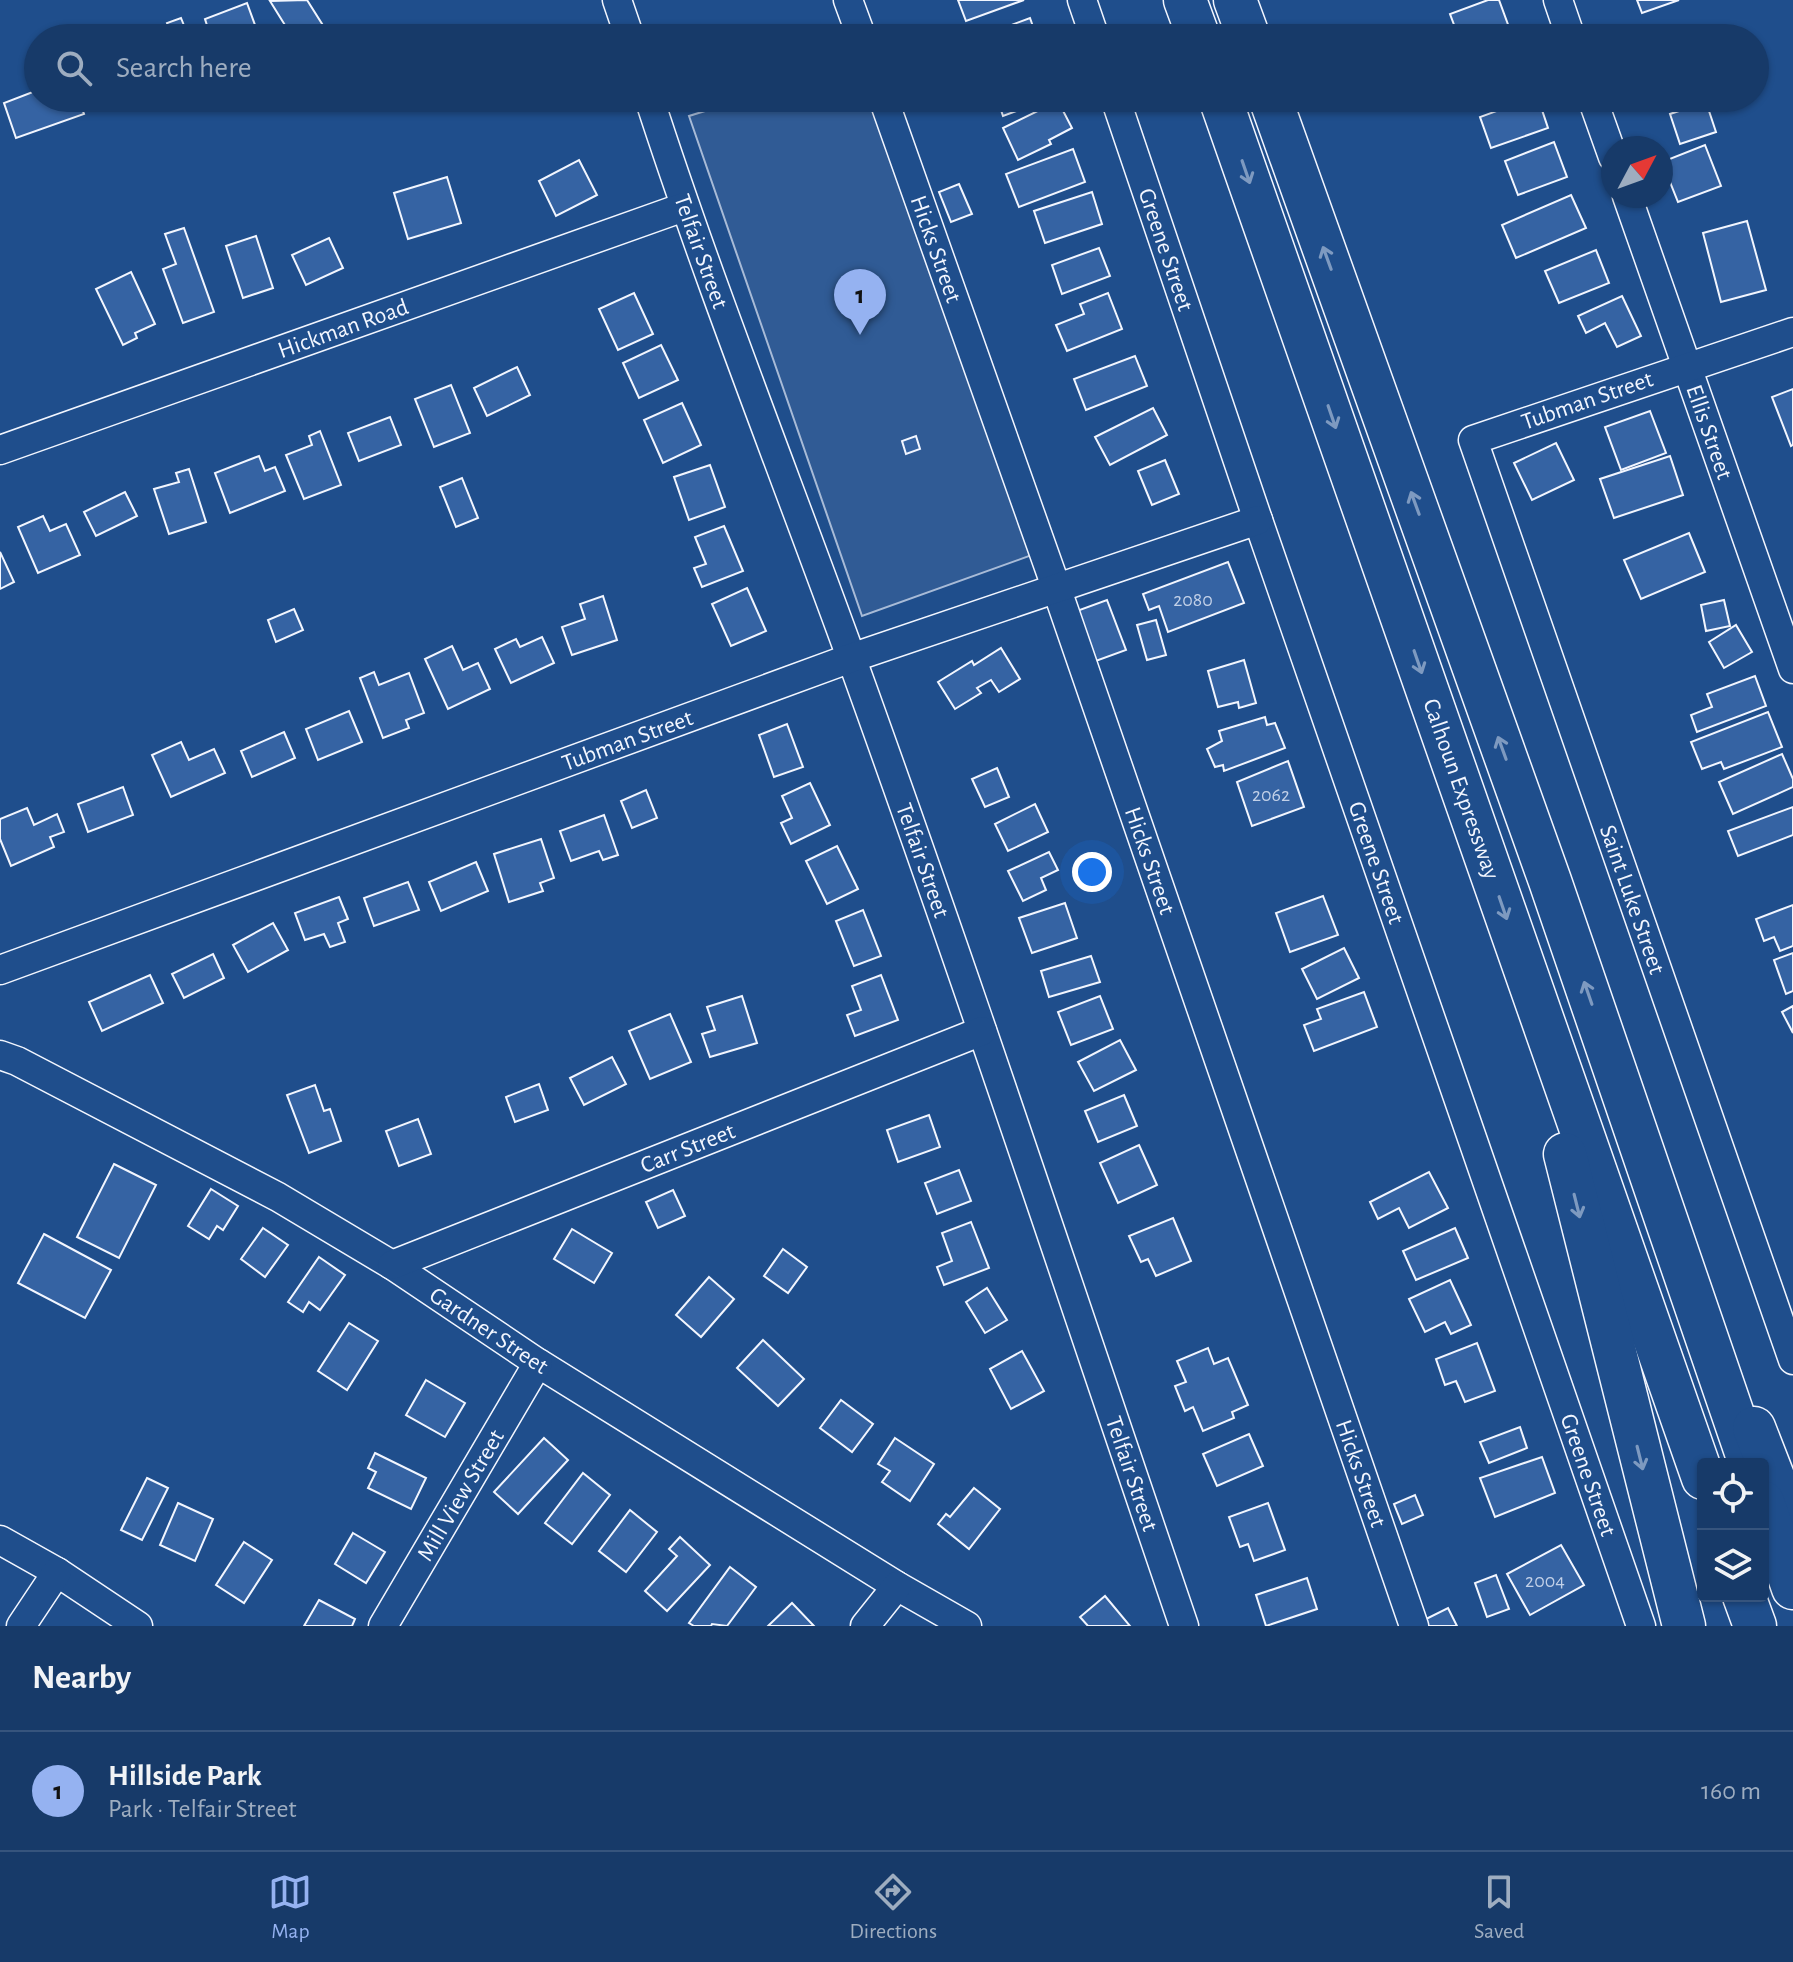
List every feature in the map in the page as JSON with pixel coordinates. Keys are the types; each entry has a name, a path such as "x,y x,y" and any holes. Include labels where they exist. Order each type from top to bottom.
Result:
{"highway":[{"path":"1185,0 1194,24"},
{"path":"1235,0 1244,24"},
{"name":"Calhoun Expressway","path":"1225,112 1697,1461"},
{"name":"Calhoun Expressway","path":"1275,112 1609,1054 1748,1458"},
{"path":"1524,965 1575,1198 1684,1626"},
{"path":"1609,1054 1793,1528"},
{"path":"1769,1518 1793,1588"},
{"path":"1746,1602 1755,1626"}],"street":[{"path":"617,0 625,24"},
{"path":"848,0 857,24"},
{"path":"1082,0 1090,24"},
{"path":"1558,0 1566,24"},
{"name":"Telfair Street","path":"653,112 684,207 851,658 982,1031 1184,1626"},
{"name":"Hicks Street","path":"888,112 1056,587 1414,1626"},
{"name":"Greene Street","path":"1120,112 1641,1626"},
{"path":"1597,112 1606,136"},
{"name":"Hickman Road","path":"0,448 684,207"},
{"name":"Ellis Street","path":"1631,208 1793,669"},
{"name":"Tubman Street","path":"1473,440 1793,332"},
{"name":"Saint Luke Street","path":"1473,440 1793,1360"},
{"name":"Tubman Street","path":"0,970 851,658 1258,520"},
{"name":"Carr Street","path":"392,1265 982,1031"},
{"name":"Gardner Street","path":"0,1055 278,1197 392,1265 538,1363 897,1586 967,1626"},
{"name":"Mill View Street","path":"383,1626 538,1363"},
{"path":"0,1540 57,1572 138,1626"},
{"path":"21,1626 57,1572"},
{"path":"865,1626 897,1586"}],"shaded area":[{"path":"702,112 877,112 1032,555 862,616 689,116"}],"building":[{"path":"307,0 322,24 284,24 270,1"},
{"path":"958,0 1024,0 966,21"},
{"path":"1488,0 1499,0 1508,24 1454,24 1450,14"},
{"path":"1637,0 1679,0 1642,13"},
{"path":"247,3 255,24 207,24 205,19"},
{"path":"181,18 183,24 167,24"},
{"path":"1030,18 1032,24 1014,24"},
{"path":"24,95 24,112 84,114 16,138 4,103"},
{"path":"1036,112 1064,112 1072,128 1049,140 1051,144 1018,160 1003,128"},
{"path":"1494,112 1543,112 1548,128 1491,148 1480,117"},
{"path":"1709,112 1716,132 1680,144 1670,114"},
{"path":"1554,142 1567,177 1518,195 1505,161"},
{"path":"1705,145 1721,186 1678,202 1673,190 1673,158"},
{"path":"1073,149 1085,182 1019,207 1006,174"},
{"path":"579,160 597,195 556,216 539,181"},
{"path":"447,177 461,223 408,239 394,193"},
{"path":"959,184 972,214 951,222 939,192"},
{"path":"1092,192 1102,224 1045,243 1034,211"},
{"path":"1571,195 1586,228 1516,258 1502,225"},
{"path":"1747,221 1766,290 1721,302 1703,233"},
{"path":"184,228 214,312 183,323 163,269 176,264 165,234"},
{"path":"256,236 273,288 243,298 226,246"},
{"path":"329,238 343,268 306,285 292,255"},
{"path":"1099,248 1110,276 1062,294 1052,265"},
{"path":"1596,250 1609,283 1559,303 1545,271"},
{"path":"131,272 155,324 135,333 137,338 123,345 96,289"},
{"path":"634,293 653,334 618,350 599,309"},
{"path":"1108,293 1122,329 1067,351 1056,325 1084,314 1080,304"},
{"path":"1622,296 1641,336 1617,347 1605,323 1586,333 1578,316"},
{"path":"661,345 678,380 639,398 623,363"},
{"path":"1135,356 1147,386 1086,410 1074,379"},
{"path":"517,367 530,395 487,416 474,388"},
{"path":"451,385 470,433 434,447 415,399"},
{"path":"1793,389 1793,445 1791,446 1772,397"},
{"path":"682,403 701,445 663,463 644,420"},
{"path":"1153,408 1167,435 1110,465 1095,437"},
{"path":"1650,411 1666,453 1621,470 1605,427"},
{"path":"390,417 401,445 359,461 348,433"},
{"path":"320,431 341,485 304,499 286,455 312,445 309,436"},
{"path":"916,436 920,449 906,454 902,441"},
{"path":"1556,443 1574,480 1532,500 1514,463"},
{"path":"259,456 265,471 275,467 285,491 230,513 215,473"},
{"path":"1670,456 1683,495 1614,518 1600,479"},
{"path":"1165,460 1179,494 1152,505 1138,471"},
{"path":"710,465 725,507 689,520 674,477"},
{"path":"189,469 206,522 169,534 154,489 179,482 176,473"},
{"path":"462,478 478,518 456,527 440,487"},
{"path":"125,492 137,516 96,536 84,512"},
{"path":"43,516 50,531 66,524 80,555 38,573 18,527"},
{"path":"724,526 743,571 702,587 694,568 706,564 695,537"},
{"path":"1689,533 1705,572 1641,599 1624,560"},
{"path":"0,552 14,582 0,589"},
{"path":"1228,562 1244,603 1168,632 1159,606 1149,610 1143,594"},
{"path":"747,588 766,631 731,646 712,604"},
{"path":"603,596 617,640 572,655 562,627 585,619 580,604"},
{"path":"1107,600 1126,650 1093,662 1074,612"},
{"path":"1724,600 1730,626 1706,631 1701,605"},
{"path":"294,609 303,630 276,642 268,620"},
{"path":"1156,620 1166,655 1147,660 1137,625"},
{"path":"1736,625 1752,652 1724,668 1709,642"},
{"path":"542,637 554,663 511,683 495,649 516,639 520,647"},
{"path":"452,646 463,670 478,663 490,689 448,709 425,659"},
{"path":"1001,648 1020,679 999,692 991,680 977,688 981,693 955,709 938,682"},
{"path":"1244,660 1256,703 1239,708 1238,702 1218,707 1208,671"},
{"path":"374,672 379,685 409,673 424,713 406,720 409,728 383,738 360,678"},
{"path":"1755,676 1766,706 1697,732 1691,715 1712,707 1707,694"},
{"path":"349,711 362,742 318,760 306,729"},
{"path":"1768,712 1782,747 1724,769 1721,762 1702,769 1691,742"},
{"path":"1265,717 1267,725 1275,723 1285,748 1224,771 1223,765 1215,767 1207,749 1222,741 1219,731"},
{"path":"787,724 803,767 774,777 759,735"},
{"path":"284,732 295,758 252,777 241,751"},
{"path":"181,742 189,760 214,749 225,773 171,797 152,755"},
{"path":"1782,754 1793,779 1793,787 1733,814 1719,782"},
{"path":"1288,761 1304,807 1252,826 1237,782"},
{"path":"997,768 1009,797 985,807 972,779"},
{"path":"810,783 830,825 791,844 781,823 792,818 782,796"},
{"path":"123,787 133,815 88,832 78,804"},
{"path":"646,790 657,818 632,828 621,801"},
{"path":"1035,804 1048,832 1008,851 995,824"},
{"path":"1793,807 1793,835 1738,856 1728,831"},
{"path":"27,808 34,825 57,814 64,832 50,837 54,847 11,866 0,839 0,819"},
{"path":"604,815 618,855 603,860 599,851 571,861 560,831"},
{"path":"541,839 554,878 540,883 543,891 509,902 494,854"},
{"path":"837,846 858,889 827,904 806,861"},
{"path":"1049,852 1058,870 1041,878 1046,890 1023,901 1008,871"},
{"path":"476,862 488,891 441,911 429,882"},
{"path":"408,882 419,910 374,926 364,898"},
{"path":"1323,896 1338,935 1290,952 1276,913"},
{"path":"339,897 348,919 338,923 345,942 330,947 324,934 305,940 295,913"},
{"path":"1065,903 1077,938 1032,953 1019,918"},
{"path":"1793,905 1793,946 1780,951 1774,937 1764,941 1756,919"},
{"path":"863,910 881,956 854,966 836,921"},
{"path":"273,923 288,950 248,972 233,945"},
{"path":"1344,948 1359,978 1317,999 1302,969"},
{"path":"1793,953 1793,991 1786,994 1774,960"},
{"path":"213,954 224,978 184,998 172,974"},
{"path":"1091,956 1100,982 1049,997 1041,971"},
{"path":"150,975 163,1003 102,1031 89,1002"},
{"path":"881,975 898,1020 855,1036 847,1015 861,1010 852,986"},
{"path":"1364,992 1377,1027 1314,1051 1304,1025 1321,1019 1317,1009"},
{"path":"742,996 757,1043 710,1057 702,1034 715,1030 707,1007"},
{"path":"1100,996 1113,1029 1071,1045 1058,1012"},
{"path":"1793,1006 1793,1033 1782,1012"},
{"path":"670,1014 691,1062 650,1079 629,1031"},
{"path":"1120,1040 1136,1070 1094,1091 1078,1062"},
{"path":"612,1057 626,1084 584,1105 570,1078"},
{"path":"539,1084 548,1110 515,1122 506,1097"},
{"path":"315,1085 324,1111 330,1109 341,1141 309,1153 287,1095"},
{"path":"1124,1095 1137,1126 1098,1142 1085,1111"},
{"path":"929,1115 940,1147 898,1162 887,1130"},
{"path":"418,1119 431,1154 399,1166 386,1131"},
{"path":"1139,1145 1157,1185 1118,1203 1100,1163"},
{"path":"114,1164 156,1185 119,1258 77,1237"},
{"path":"959,1170 971,1201 937,1214 925,1183"},
{"path":"1429,1172 1448,1208 1409,1228 1399,1208 1378,1219 1370,1202"},
{"path":"211,1189 238,1206 223,1230 217,1226 209,1239 188,1226"},
{"path":"673,1190 685,1216 658,1228 646,1202"},
{"path":"1173,1218 1191,1261 1156,1276 1148,1259 1141,1262 1129,1236"},
{"path":"971,1222 989,1268 944,1285 937,1267 952,1261 942,1233"},
{"path":"263,1228 288,1245 265,1277 241,1259"},
{"path":"1455,1228 1468,1258 1416,1280 1403,1251"},
{"path":"572,1229 612,1253 594,1283 554,1259"},
{"path":"44,1234 111,1270 85,1318 18,1283"},
{"path":"783,1249 807,1267 788,1293 764,1276"},
{"path":"319,1257 345,1275 320,1310 309,1302 303,1312 288,1302"},
{"path":"709,1277 734,1299 701,1337 676,1315"},
{"path":"1450,1280 1471,1325 1451,1334 1445,1322 1425,1332 1409,1299"},
{"path":"987,1288 1007,1320 985,1333 966,1302"},
{"path":"349,1323 378,1341 347,1390 318,1371"},
{"path":"763,1340 804,1379 778,1406 737,1368"},
{"path":"1477,1343 1495,1391 1465,1402 1456,1381 1445,1385 1436,1359"},
{"path":"1208,1348 1214,1364 1228,1358 1248,1405 1232,1412 1234,1418 1203,1431 1193,1407 1185,1411 1175,1386 1186,1382 1177,1361"},
{"path":"1022,1351 1044,1391 1011,1409 990,1369"},
{"path":"426,1380 465,1403 445,1437 406,1415"},
{"path":"841,1400 873,1424 852,1452 820,1428"},
{"path":"1520,1427 1527,1448 1489,1463 1480,1442"},
{"path":"1249,1434 1263,1466 1217,1486 1203,1454"},
{"path":"544,1438 568,1460 518,1514 494,1492"},
{"path":"895,1438 934,1464 910,1501 882,1482 890,1471 878,1464"},
{"path":"375,1453 426,1478 411,1509 368,1488 376,1472 368,1468"},
{"path":"1542,1457 1555,1493 1495,1517 1480,1478"},
{"path":"583,1473 610,1495 572,1544 545,1523"},
{"path":"147,1478 168,1488 142,1540 121,1530"},
{"path":"974,1488 1000,1509 969,1549 938,1524 946,1514 950,1517"},
{"path":"1415,1495 1423,1515 1402,1524 1394,1504"},
{"path":"178,1503 213,1519 195,1561 160,1545"},
{"path":"1268,1503 1285,1550 1254,1561 1248,1544 1240,1547 1229,1517"},
{"path":"630,1510 657,1532 626,1572 599,1551"},
{"path":"353,1533 385,1552 366,1583 335,1564"},
{"path":"680,1537 710,1565 667,1611 645,1591 677,1556 669,1549"},
{"path":"244,1542 272,1560 244,1603 216,1585"},
{"path":"1561,1545 1584,1585 1530,1615 1507,1574"},
{"path":"730,1567 756,1587 727,1626 694,1626 689,1623"},
{"path":"1496,1575 1509,1609 1487,1617 1475,1583"},
{"path":"1307,1578 1317,1609 1266,1626 1256,1595"},
{"path":"1105,1596 1130,1626 1088,1626 1080,1617"},
{"path":"319,1600 355,1619 352,1626 304,1626"},
{"path":"792,1603 814,1626 768,1626"},
{"path":"1448,1608 1457,1626 1427,1626 1424,1620"}],"place":[{"name":"Hillside Park","path":"860,335"}]}
